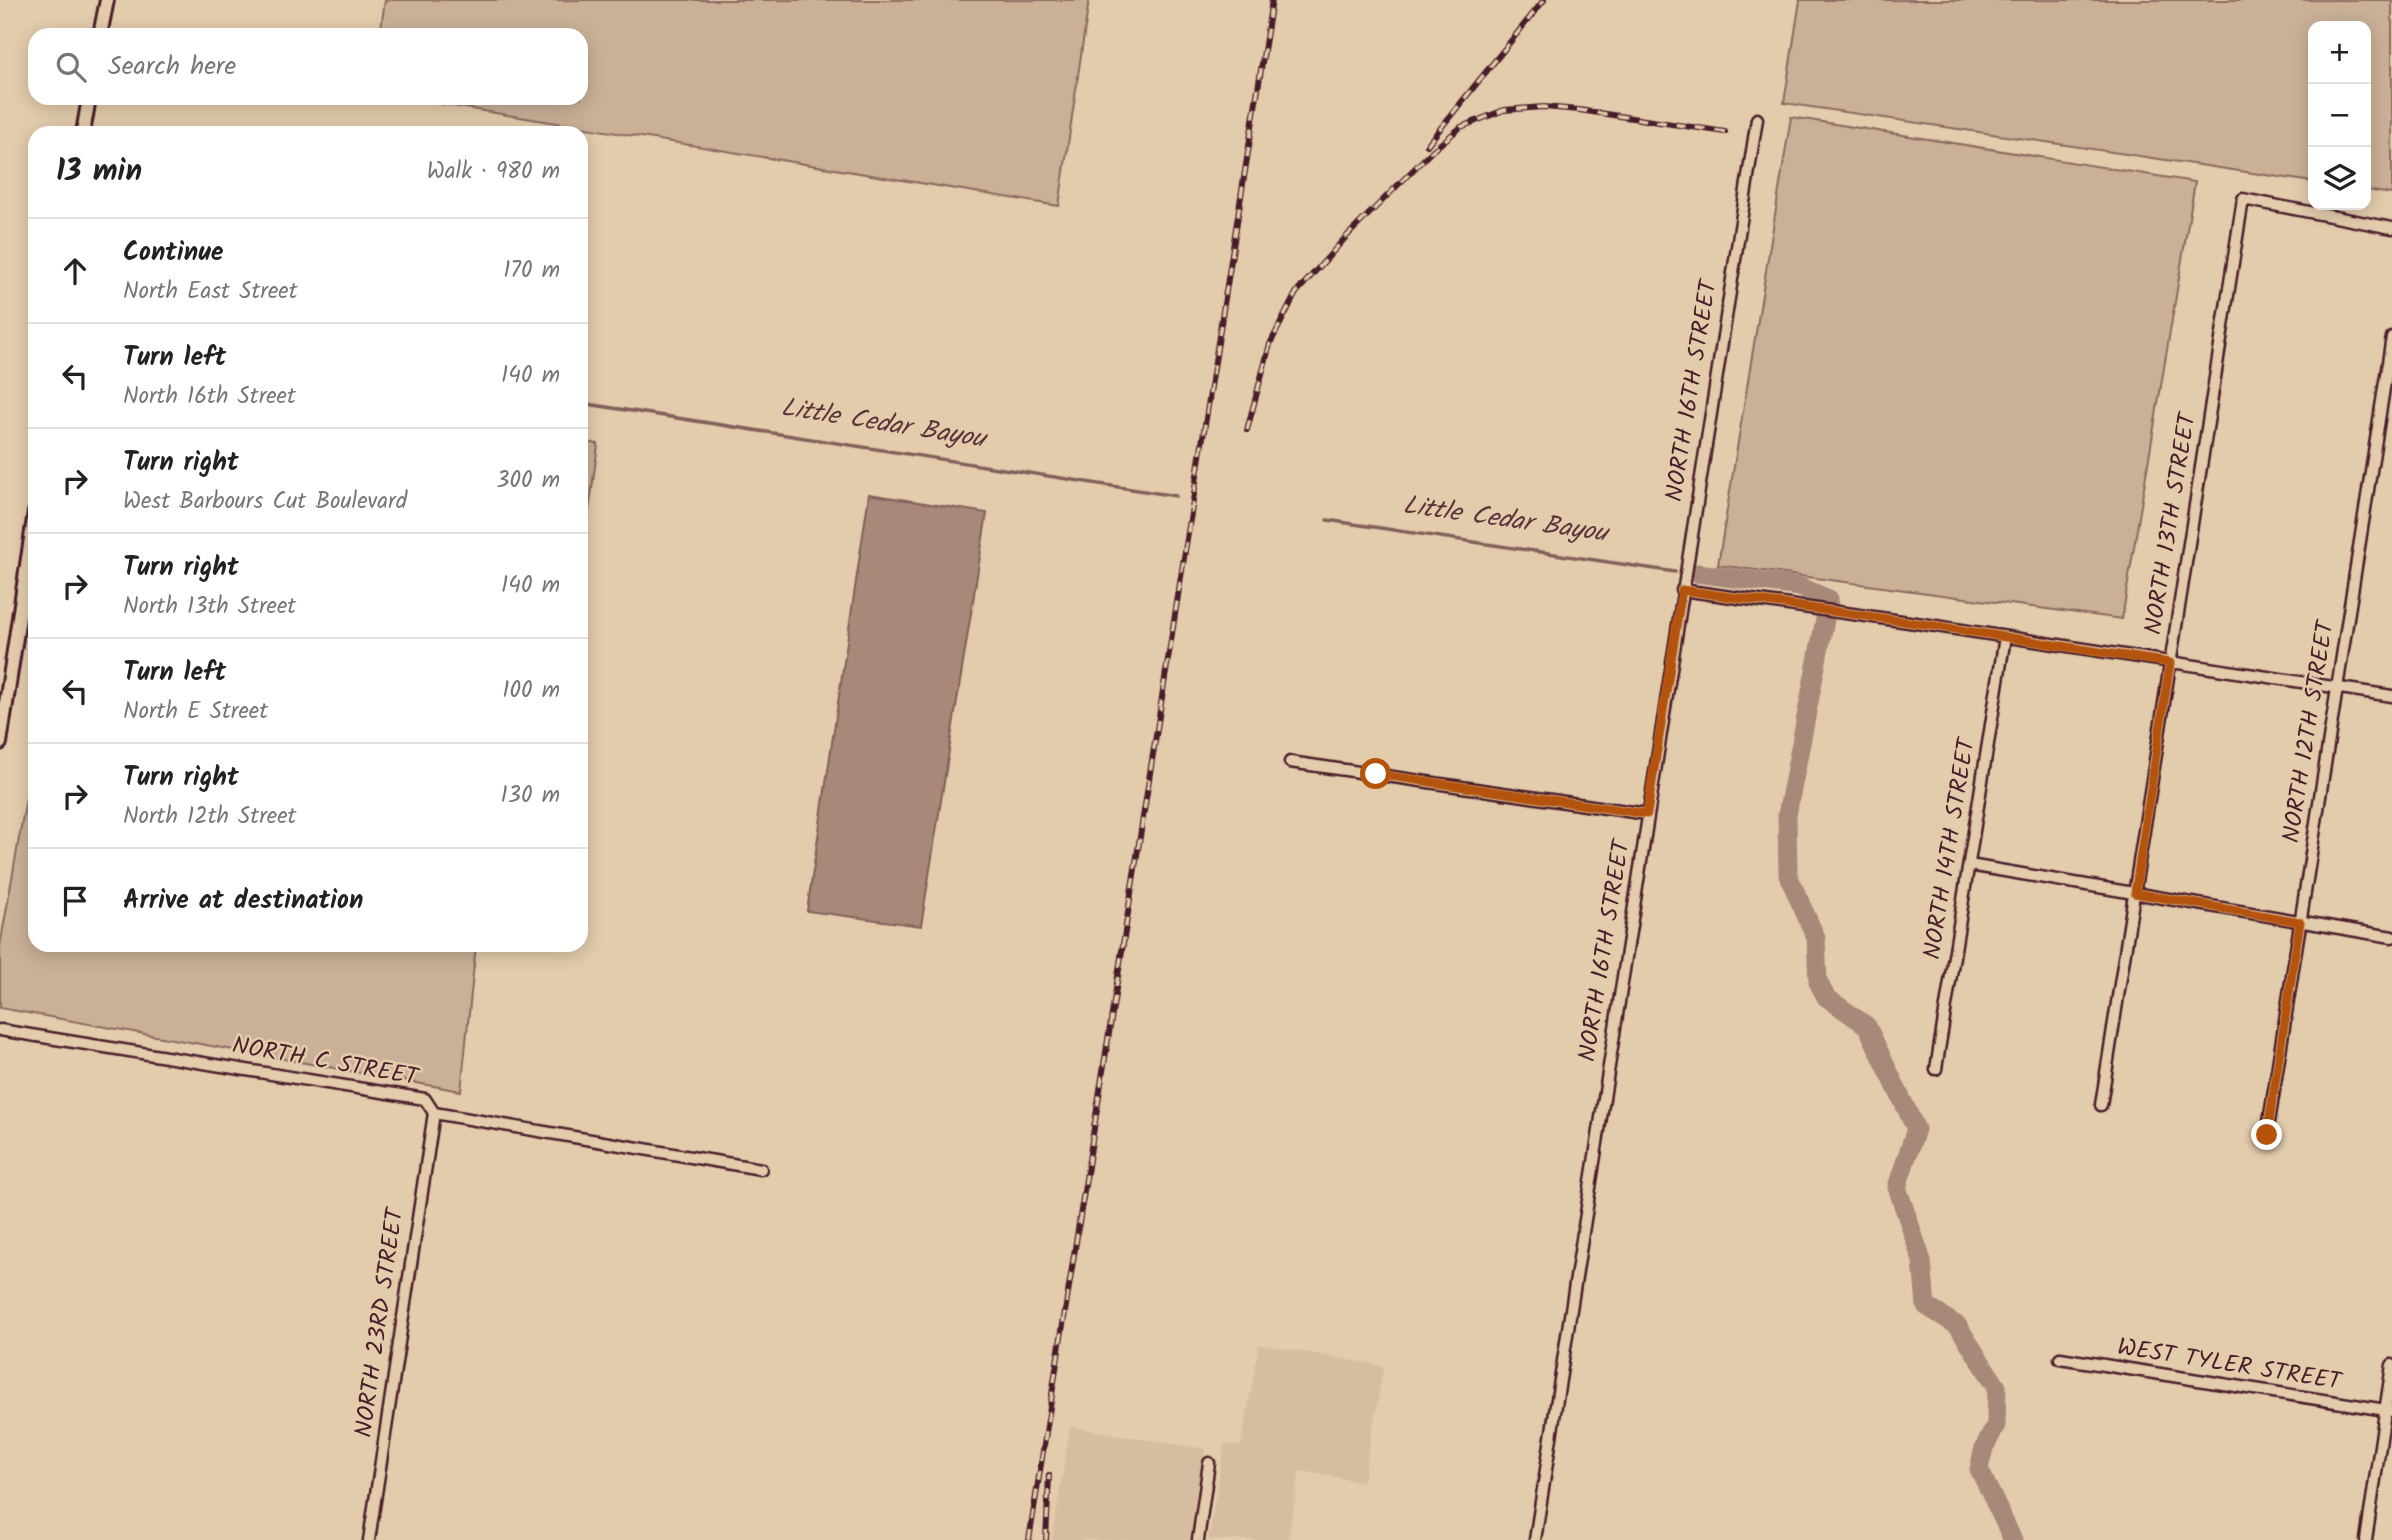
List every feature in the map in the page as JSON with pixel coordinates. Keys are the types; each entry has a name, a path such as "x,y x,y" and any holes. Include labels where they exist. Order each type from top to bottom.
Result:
{"main road":[{"path":"101,28 107,0"},
{"path":"84,126 88,105"},
{"path":"0,743 28,558"}],"street":[{"name":"NORTH 16TH STREET","path":"1535,1540 1756,120"},
{"name":"NORTH 13TH STREET","path":"2101,1105 2243,199 2392,228"},
{"name":"NORTH 12TH STREET","path":"2267,1135 2392,337"},
{"path":"1682,590 2392,696"},
{"name":"NORTH 14TH STREET","path":"1936,1069 2006,637"},
{"path":"1290,762 1647,814"},
{"path":"1969,865 2392,937"},
{"name":"NORTH C STREET","path":"0,1030 425,1099 434,1113 761,1169"},
{"name":"NORTH 23RD STREET","path":"369,1540 434,1113"},
{"name":"WEST TYLER STREET","path":"2060,1358 2389,1411"},
{"path":"2366,1540 2389,1411 2392,1365"},
{"path":"1198,1540 1209,1463"}],"shaded area":[{"path":"385,0 1089,0 1059,206 588,128 588,126 447,105 588,105 588,28 381,28"},
{"path":"1800,0 2392,0 2392,194 2371,191 2371,21 2308,21 2308,181 1784,103"},
{"path":"1791,117 2195,182 2122,619 1718,565"},
{"path":"588,442 598,444 588,518"},
{"path":"869,494 987,513 921,926 807,911"},
{"path":"28,788 28,952 475,952 461,1091 0,1008 0,946"},
{"path":"1259,1344 1384,1366 1363,1482 1300,1471 1288,1540 1208,1540 1225,1443 1241,1446"},
{"path":"1070,1427 1206,1449 1191,1540 1052,1540"}],"waterway":[{"name":"Little Cedar Bayou","path":"588,404 1176,496"},
{"name":"Little Cedar Bayou","path":"1327,520 1675,572"},
{"name":"Little Cedar Bayou","path":"1697,573 1800,587 1829,599 1787,815 1788,875 1816,938 1818,982 1826,997 1867,1026 1916,1129 1897,1187 1922,1261 1926,1306 1958,1326 1997,1387 1996,1425 1984,1448 1979,1469 2013,1540"}],"railway":[{"path":"1029,1540 1272,0"},
{"path":"1427,145 1544,0"},
{"path":"1247,430 1270,344 1296,293 1346,237 1433,150 1461,127 1504,110 1544,107 1725,132"},
{"path":"1046,1540 1049,1475"}],"route":[{"path":"1376,774 1647,814 1682,590 2170,663 2135,893 2300,922 2267,1135"}]}
